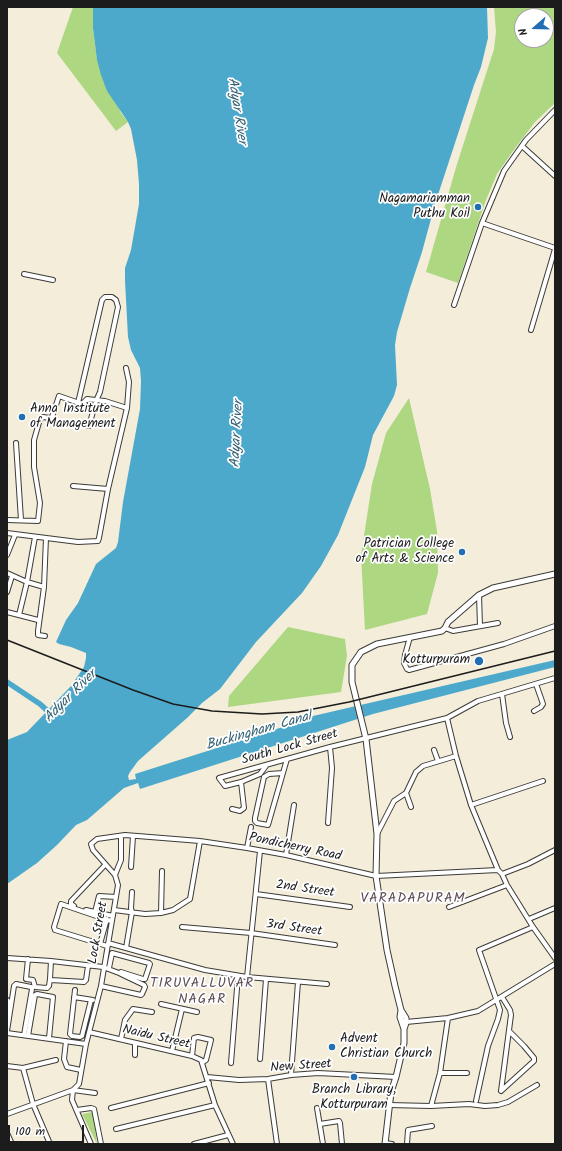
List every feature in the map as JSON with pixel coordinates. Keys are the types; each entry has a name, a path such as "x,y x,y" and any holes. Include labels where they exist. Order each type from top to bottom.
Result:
{"street":[{"path":"454,305 482,223 504,171 522,146 555,110"},
{"path":"522,146 555,176"},
{"path":"482,223 555,249 531,330"},
{"path":"24,274 53,280"},
{"path":"78,403 102,300 108,296 112,297 116,300 118,307 100,392 96,400 89,426"},
{"path":"7,533 78,542 98,541 108,489 127,408 129,382 126,368"},
{"path":"7,520 38,521 40,503 34,467 34,440 40,419 43,417 52,417 59,396 78,403 84,404 87,399 105,401 127,408"},
{"path":"16,442 21,520"},
{"path":"73,486 108,489"},
{"path":"7,555 15,535"},
{"path":"18,615 27,582 34,537"},
{"path":"45,636 40,636 38,634 38,620 44,586 46,538"},
{"path":"7,573 27,582 44,586"},
{"path":"404,1028 400,1017 401,1010 387,950 376,876 377,834 366,739 352,682 352,665 361,652 377,644 440,631 479,595 501,585 555,574"},
{"path":"7,592 12,576"},
{"path":"479,595 480,626"},
{"path":"7,612 38,620"},
{"path":"445,628 453,631 498,623"},
{"path":"410,637 404,663 407,669 410,670 504,644 555,626"},
{"name":"South Lock Street","path":"241,782 227,786 223,784 219,778 330,747 447,718 478,701 555,678"},
{"path":"534,711 543,704 536,684"},
{"path":"502,694 510,737"},
{"path":"447,718 456,756 471,805 498,870 502,874 507,885 533,927 555,958"},
{"path":"328,823 332,768 330,747"},
{"path":"434,750 438,761"},
{"path":"377,834 394,801 406,793 416,772 423,766 456,756"},
{"path":"283,773 269,774 264,777 254,818 257,823 268,825 283,773 287,759"},
{"path":"232,809 240,810 244,808 241,782 260,774 266,765"},
{"path":"471,805 543,781"},
{"path":"406,793 411,807"},
{"path":"286,855 294,805"},
{"path":"248,846 251,827"},
{"name":"Pondicherry Road","path":"105,865 93,850 91,844 97,839 125,835 200,841 240,847 248,846 260,851 286,855 376,876 498,870"},
{"path":"110,919 95,912 72,906 71,901 105,865 115,875 121,860 121,836"},
{"path":"131,867 133,836"},
{"path":"114,910 145,914 161,912 173,910 190,899 200,841"},
{"path":"502,874 528,864 555,850"},
{"path":"247,977 260,851"},
{"path":"161,912 162,871"},
{"name":"Lock Street","path":"73,1090 79,1084 88,1032 101,986 103,966 108,946 110,919 114,910 118,885 115,875"},
{"path":"449,907 507,885"},
{"path":"126,948 132,912 132,892"},
{"name":"2nd Street","path":"256,894 350,907"},
{"path":"95,912 99,896 116,897"},
{"path":"110,919 61,904 54,928 55,930 100,944 126,948 205,970 238,976 327,984"},
{"path":"529,920 555,908"},
{"path":"100,944 110,919"},
{"name":"3rd Street","path":"182,927 251,933 335,945"},
{"path":"476,1101 488,1046 500,1010 479,950 533,927"},
{"path":"108,946 112,953 109,968"},
{"path":"7,958 51,961 88,966 103,966 143,979 147,976 150,964 112,953"},
{"path":"28,959 26,979 33,980 35,987 47,988 49,986 51,961"},
{"path":"406,1022 448,1018 478,1010 555,964"},
{"path":"50,979 84,982 86,980 88,966"},
{"path":"101,986 141,996 145,987 144,985 103,966"},
{"path":"231,1063 238,976"},
{"path":"260,1059 266,979"},
{"path":"291,1075 298,982"},
{"path":"26,1035 32,989 31,987 16,984 14,986 7,1032 26,1035 49,1038 86,1044"},
{"path":"74,990 70,1034 80,1038 82,1036 91,1000"},
{"path":"26,1035 35,995 37,994 53,997 49,1038"},
{"path":"502,996 511,1012 500,1090 502,1091 534,1061 534,1058 509,1031"},
{"path":"74,998 96,1000"},
{"path":"7,1000 7,1013"},
{"path":"162,1004 197,1012"},
{"path":"121,1039 125,1020 131,1010 136,1009 152,1012"},
{"path":"172,1052 182,1009"},
{"path":"392,1144 385,1143 391,1092 404,1043 404,1028 406,1022 405,1015 401,1010"},
{"path":"431,1106 440,1073 448,1018"},
{"name":"Naidu Street","path":"88,1032 192,1056 203,1062 215,1105 233,1144"},
{"path":"192,1056 194,1038 198,1037 211,1040 206,1060 203,1062"},
{"path":"66,1041 64,1059 67,1067 81,1070"},
{"path":"135,1055 136,1043"},
{"path":"7,1066 23,1068 56,1060"},
{"path":"23,1068 33,1104 50,1144"},
{"name":"New Street","path":"207,1078 240,1080 268,1079 291,1075 318,1073 396,1077"},
{"path":"440,1073 467,1073"},
{"path":"268,1079 277,1144"},
{"path":"111,1108 209,1083"},
{"path":"389,1104 431,1106 470,1104 485,1106 498,1105 519,1096 537,1085"},
{"path":"73,1090 72,1100 91,1144"},
{"path":"7,1114 73,1090 95,1093"},
{"path":"116,1130 215,1105"},
{"path":"316,1108 323,1144"},
{"path":"77,1110 94,1109 101,1144"},
{"path":"320,1124 339,1121 342,1144"},
{"path":"407,1144 408,1130 432,1126"},
{"path":"7,1133 12,1144"},
{"path":"194,1144 228,1135"}],"green space":[{"path":"73,7 93,7 93,28 97,60 121,113 128,122 116,131 57,53"},
{"path":"494,7 555,7 555,103 535,122 497,174 486,200 458,283 426,272 457,164 494,49 496,32"},
{"path":"409,398 430,489 437,531 438,573 427,614 365,630 361,555 372,484 386,433"},
{"path":"288,627 345,639 347,656 341,692 228,707 229,696"},
{"path":"93,1112 97,1144 82,1114"}],"water":[{"name":"Adyar River","path":"93,7 487,7 488,38 481,67 435,204 397,332 395,345 397,385 394,396 373,435 365,467 338,535 321,566 302,593 256,642 220,689 202,703 138,761 128,776 129,780 136,779 135,774 308,719 313,716 555,660 555,667 373,714 140,789 138,783 124,788 87,820 76,825 37,863 7,884 7,740 27,732 71,686 84,667 86,653 56,642 66,620 78,603 96,564 116,548 140,409 140,368 131,350 128,337 125,281 125,268 131,250 139,204 137,160 131,129 128,122 107,91 101,75 97,60 93,28"}],"waterway":[{"name":"Buckingham Canal","path":"7,682 40,704 52,715"}],"railway":[{"path":"7,640 133,690 173,704 212,711 262,714 298,712 349,702 555,651"}],"place":[{"name":"Nagamariamman Puthu Koil","path":"478,207"},
{"name":"Anna Institute of Management","path":"22,417"},
{"name":"Patrician College of Arts & Science","path":"462,552"},
{"name":"Kotturpuram","path":"479,661"},
{"name":"Advent Christian Church","path":"332,1047"},
{"name":"Branch Library, Kotturpuram","path":"354,1077"}],"district":[{"name":"VARADAPURAM","path":"413,900"},
{"name":"TIRUVALLUVAR NAGAR","path":"202,994"}]}
